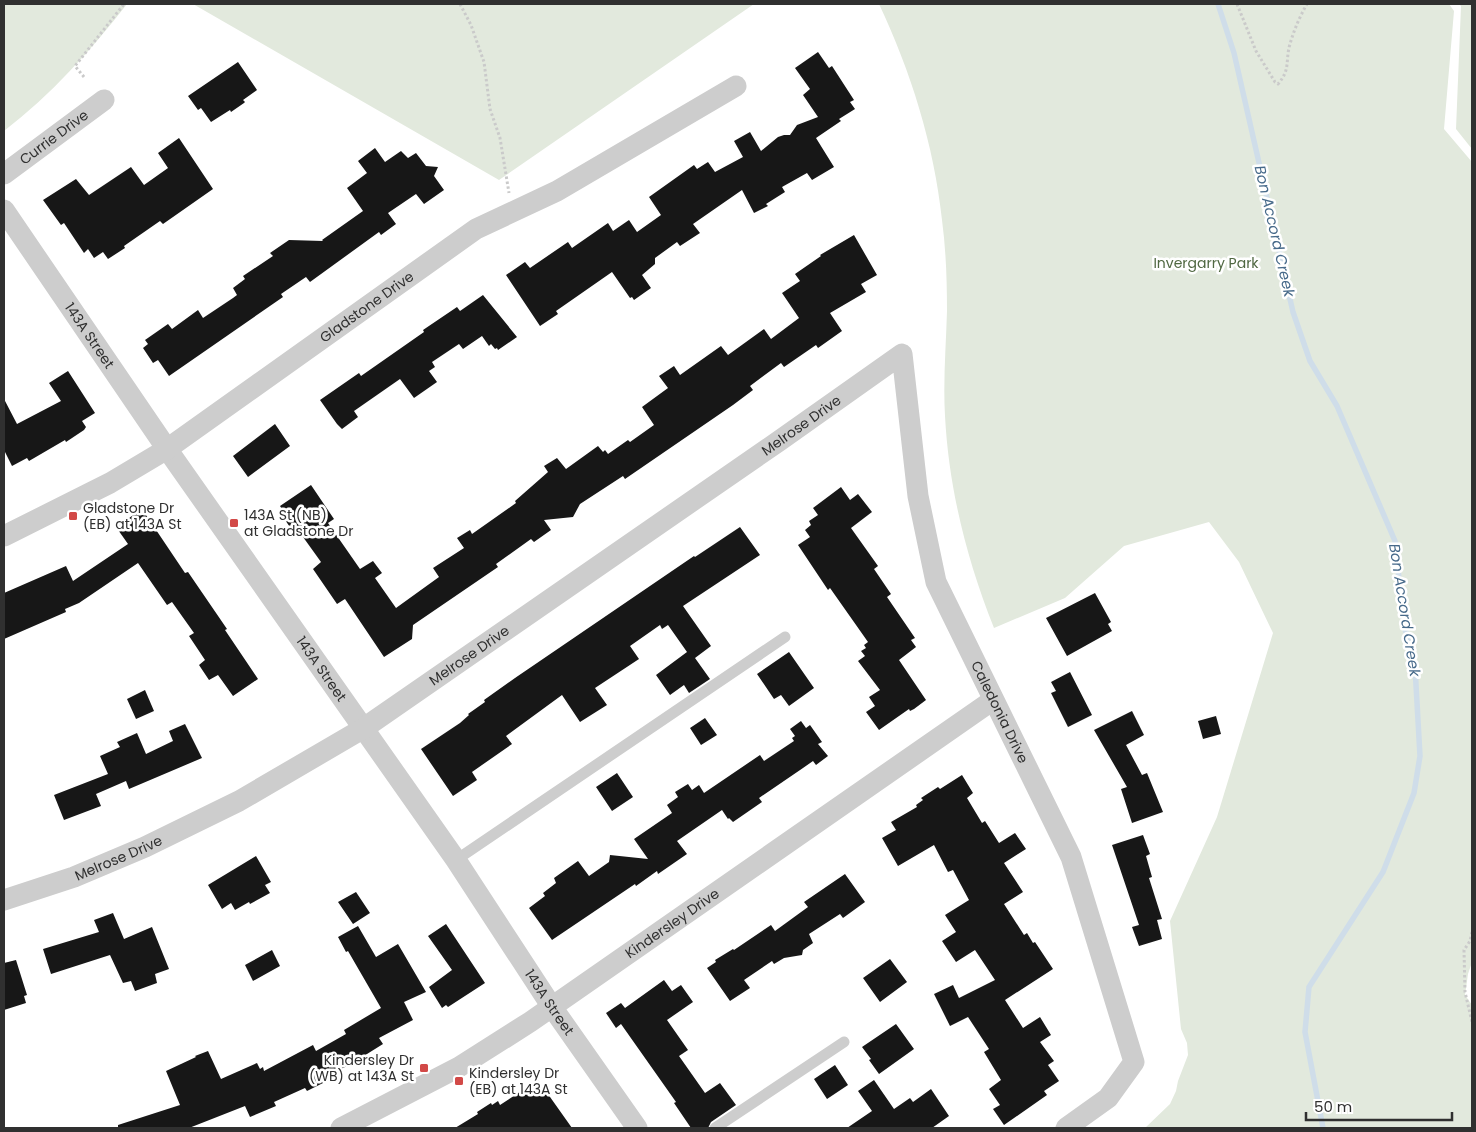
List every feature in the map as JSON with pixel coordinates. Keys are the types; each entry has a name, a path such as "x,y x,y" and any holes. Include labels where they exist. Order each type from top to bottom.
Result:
{"street":[{"name":"Gladstone Drive","path":"4,536 110,483 168,449 476,229 557,192 736,86"},
{"name":"Currie Drive","path":"4,174 104,100"},
{"name":"143A Street","path":"4,210 168,449 456,860 552,1007 637,1128"},
{"name":"Caledonia Drive","path":"902,354 918,496 936,582 1071,857 1134,1062 1108,1098 1066,1128"},
{"name":"Melrose Drive","path":"4,900 74,877 154,843 240,801 364,728 902,354"},
{"name":"Kindersley Drive","path":"341,1128 459,1067 552,1007 993,700"}],"lane":[{"path":"456,860 786,637"},
{"path":"715,1128 844,1042"}],"path":[{"path":"84,77 75,66 124,4"},
{"path":"460,4 471,25 484,62 490,110 500,138 509,193 512,198"},
{"path":"1237,4 1256,51 1278,84 1288,70 1286,62 1290,43 1307,4"},
{"path":"1472,932 1470,941 1464,950 1465,992 1472,1022"}],"green space":[{"path":"4,4 127,4 70,71 4,131"},
{"path":"193,4 754,4 499,180"},
{"name":"Invergarry Park","path":"879,4 1449,4 1454,11 1444,129 1472,162 1472,962 1465,995 1472,1005 1472,1128 1145,1128 1170,1104 1188,1055 1187,1043 1181,1029 1170,921 1217,817 1273,633 1239,562 1209,522 1124,546 1065,598 994,628 976,577 961,524 947,444 944,403 947,311 946,266 942,220 933,164 920,109 911,82"},
{"path":"1459,4 1472,4 1472,149 1456,129 1461,6"}],"building":[{"path":"818,52 829,68 832,66 854,100 850,102 855,109 839,119 841,121 816,138 834,167 812,180 807,173 782,187 785,192 766,204 768,206 754,213 742,190 693,224 700,233 680,246 677,242 655,258 655,264 642,275 651,288 634,300 632,297 630,298 612,272 556,311 558,314 540,326 506,275 525,262 530,268 568,242 572,248 608,223 613,231 629,220 637,232 661,215 649,197 694,165 697,169 708,162 715,172 743,157 734,141 750,132 761,151 778,137 790,135 797,125 818,117 803,95 810,89 795,68"},
{"path":"238,62 257,90 243,100 244,103 211,122 201,108 198,110 188,96"},
{"path":"179,138 213,189 163,224 160,221 108,259 103,252 94,258 88,249 84,253 64,223 61,225 43,200 76,179 89,195 131,167 144,185 168,168 158,153"},
{"path":"375,148 385,162 401,151 408,158 416,153 426,166 438,167 434,176 444,190 424,204 416,194 388,213 396,224 381,235 379,232 310,282 306,277 281,294 283,297 169,376 158,360 153,363 143,348 148,344 145,340 168,324 172,329 198,310 203,318 233,298 237,295 233,288 245,279 243,276 273,256 270,253 289,240 323,241 363,211 347,188 367,173 358,161"},
{"path":"854,235 877,275 861,284 866,292 830,313 842,331 818,348 816,345 784,367 781,363 750,386 753,390 733,405 625,479 623,476 580,504 573,517 544,520 551,530 534,542 531,539 496,564 498,567 413,625 412,639 384,657 345,599 337,604 313,569 321,562 298,530 294,533 281,514 284,512 280,506 311,485 334,519 328,523 360,569 373,561 382,573 375,578 396,608 439,577 433,568 464,548 457,538 470,530 472,534 516,503 515,501 548,472 544,466 557,458 566,469 598,446 603,452 605,450 608,454 628,440 630,442 654,425 642,407 668,388 659,376 674,366 680,375 721,346 728,355 764,329 771,339 799,318 782,293 800,281 795,274 820,255"},
{"path":"483,295 517,337 498,350 491,344 489,346 482,336 463,349 459,344 432,362 435,367 429,371 437,382 414,398 400,379 354,411 358,417 342,429 337,424 320,400 359,373 361,376 457,307 460,311"},
{"path":"68,371 95,413 82,421 86,427 84,430 66,442 65,440 29,461 27,458 12,466 4,450 4,399 17,424 61,401 49,383"},
{"path":"275,424 290,446 248,477 233,456"},
{"path":"841,487 850,500 858,494 872,512 851,528 878,566 874,569 891,594 887,597 915,638 911,640 916,647 899,660 926,700 914,709 910,711 909,709 879,730 866,712 875,706 869,697 880,690 858,661 865,656 861,651 866,648 864,645 868,642 830,588 828,590 798,545 810,537 805,530 811,525 809,521 818,515 813,508"},
{"path":"142,509 185,573 188,572 227,629 225,630 258,679 233,696 218,675 209,680 199,665 205,660 189,636 194,633 172,602 167,605 138,563 79,603 65,609 66,612 4,639 4,593 66,566 73,581 128,544 116,527"},
{"path":"740,527 760,555 683,606 711,646 695,658 710,679 689,693 684,685 670,695 656,675 687,652 668,625 662,629 660,625 630,646 639,659 595,688 607,705 580,722 562,695 506,736 512,744 472,772 477,780 453,796 421,749 460,723 468,714 485,702 484,700 515,678 694,556"},
{"path":"1095,593 1111,622 1108,624 1112,631 1067,656 1046,618"},
{"path":"789,652 814,688 789,706 781,695 774,699 757,674"},
{"path":"1070,672 1092,715 1068,727 1051,693 1056,691 1051,682"},
{"path":"145,690 154,711 136,719 127,699"},
{"path":"1132,711 1144,735 1126,745 1142,775 1147,773 1163,812 1132,823 1121,789 1127,787 1094,730"},
{"path":"1216,716 1221,734 1203,739 1198,721"},
{"path":"705,718 717,735 701,745 690,728"},
{"path":"801,721 806,728 810,725 822,742 818,744 828,756 816,765 813,761 759,798 762,802 733,822 728,819 722,810 677,841 687,854 658,874 657,871 636,886 635,884 552,940 529,908 545,896 543,893 556,883 554,878 578,861 589,876 609,862 610,855 648,859 634,839 672,813 667,805 678,797 675,792 688,784 692,790 699,785 704,793 760,755 764,761 794,741 792,738 795,736 790,729"},
{"path":"185,724 202,758 129,789 126,781 96,794 101,806 64,820 54,795 108,774 100,756 120,747 117,742 137,733 146,754 173,741 169,731"},
{"path":"617,773 633,797 612,811 596,787"},
{"path":"962,775 973,793 967,798 982,823 985,821 999,843 1015,833 1026,849 1004,863 1023,892 1004,904 1024,935 1027,933 1033,943 1035,942 1053,969 1005,1000 1023,1028 1040,1017 1051,1035 1040,1042 1054,1061 1048,1065 1059,1081 1044,1091 1047,1095 1004,1125 993,1109 1000,1105 989,1089 1001,1080 984,1052 989,1049 968,1017 950,1026 934,994 953,985 959,998 995,980 975,950 956,962 942,941 956,932 945,915 969,900 953,870 948,872 934,845 898,866 882,838 896,830 891,822 917,807 916,805 923,800 921,798"},
{"path":"1143,835 1150,854 1146,856 1152,877 1149,878 1162,919 1157,920 1162,939 1139,946 1132,927 1139,925 1112,845"},
{"path":"256,856 271,882 265,885 270,893 235,910 231,903 222,909 208,885"},
{"path":"845,874 865,902 843,918 840,914 809,934 813,943 803,950 802,955 784,958 774,964 772,961 744,980 750,988 730,1001 707,968 716,962 715,960 734,950 771,925 775,931 808,907 804,902"},
{"path":"356,892 370,913 353,924 338,902"},
{"path":"113,913 124,939 152,927 169,969 155,974 157,983 135,991 131,981 123,983 110,955 51,974 43,949 99,932 94,920"},
{"path":"446,924 485,983 448,1007 446,1005 442,1008 429,987 452,970 428,936"},
{"path":"358,926 376,957 398,944 426,992 404,1002 413,1020 379,1038 383,1044 351,1064 325,1077 327,1081 307,1091 305,1088 274,1102 276,1106 250,1117 245,1106 189,1128 118,1128 118,1125 180,1105 166,1071 195,1056 208,1051 221,1079 257,1063 260,1069 263,1067 264,1071 313,1045 316,1051 346,1034 344,1030 381,1008 338,937"},
{"path":"272,950 280,966 253,981 245,965"},
{"path":"890,959 907,982 880,1002 863,978"},
{"path":"16,960 27,995 24,996 26,1003 4,1010 4,963"},
{"path":"664,980 672,991 681,985 693,1002 667,1020 688,1050 679,1056 705,1093 720,1083 736,1105 711,1122 708,1128 691,1128 674,1103 676,1102 621,1024 616,1028 606,1013 621,1003 625,1008"},
{"path":"896,1024 914,1049 879,1074 862,1047"},
{"path":"835,1065 848,1085 827,1099 814,1079"},
{"path":"538,1080 572,1128 455,1128 478,1114 477,1112 491,1103 492,1105 498,1101 500,1105"},
{"path":"874,1080 894,1109 910,1098 913,1102 931,1089 949,1116 932,1128 847,1128 872,1111 858,1091"}],"waterway":[{"name":"Bon Accord Creek","path":"1218,4 1234,53 1293,312 1310,361 1337,406 1395,541 1404,625 1415,667 1420,756 1414,793 1383,872 1309,987 1305,1032 1323,1128"}],"place":[{"name":"Gladstone Dr (EB) at 143A St","path":"73,516"},
{"name":"143A St (NB) at Gladstone Dr","path":"234,523"},
{"name":"Kindersley Dr (WB) at 143A St","path":"424,1068"},
{"name":"Kindersley Dr (EB) at 143A St","path":"459,1081"}]}
